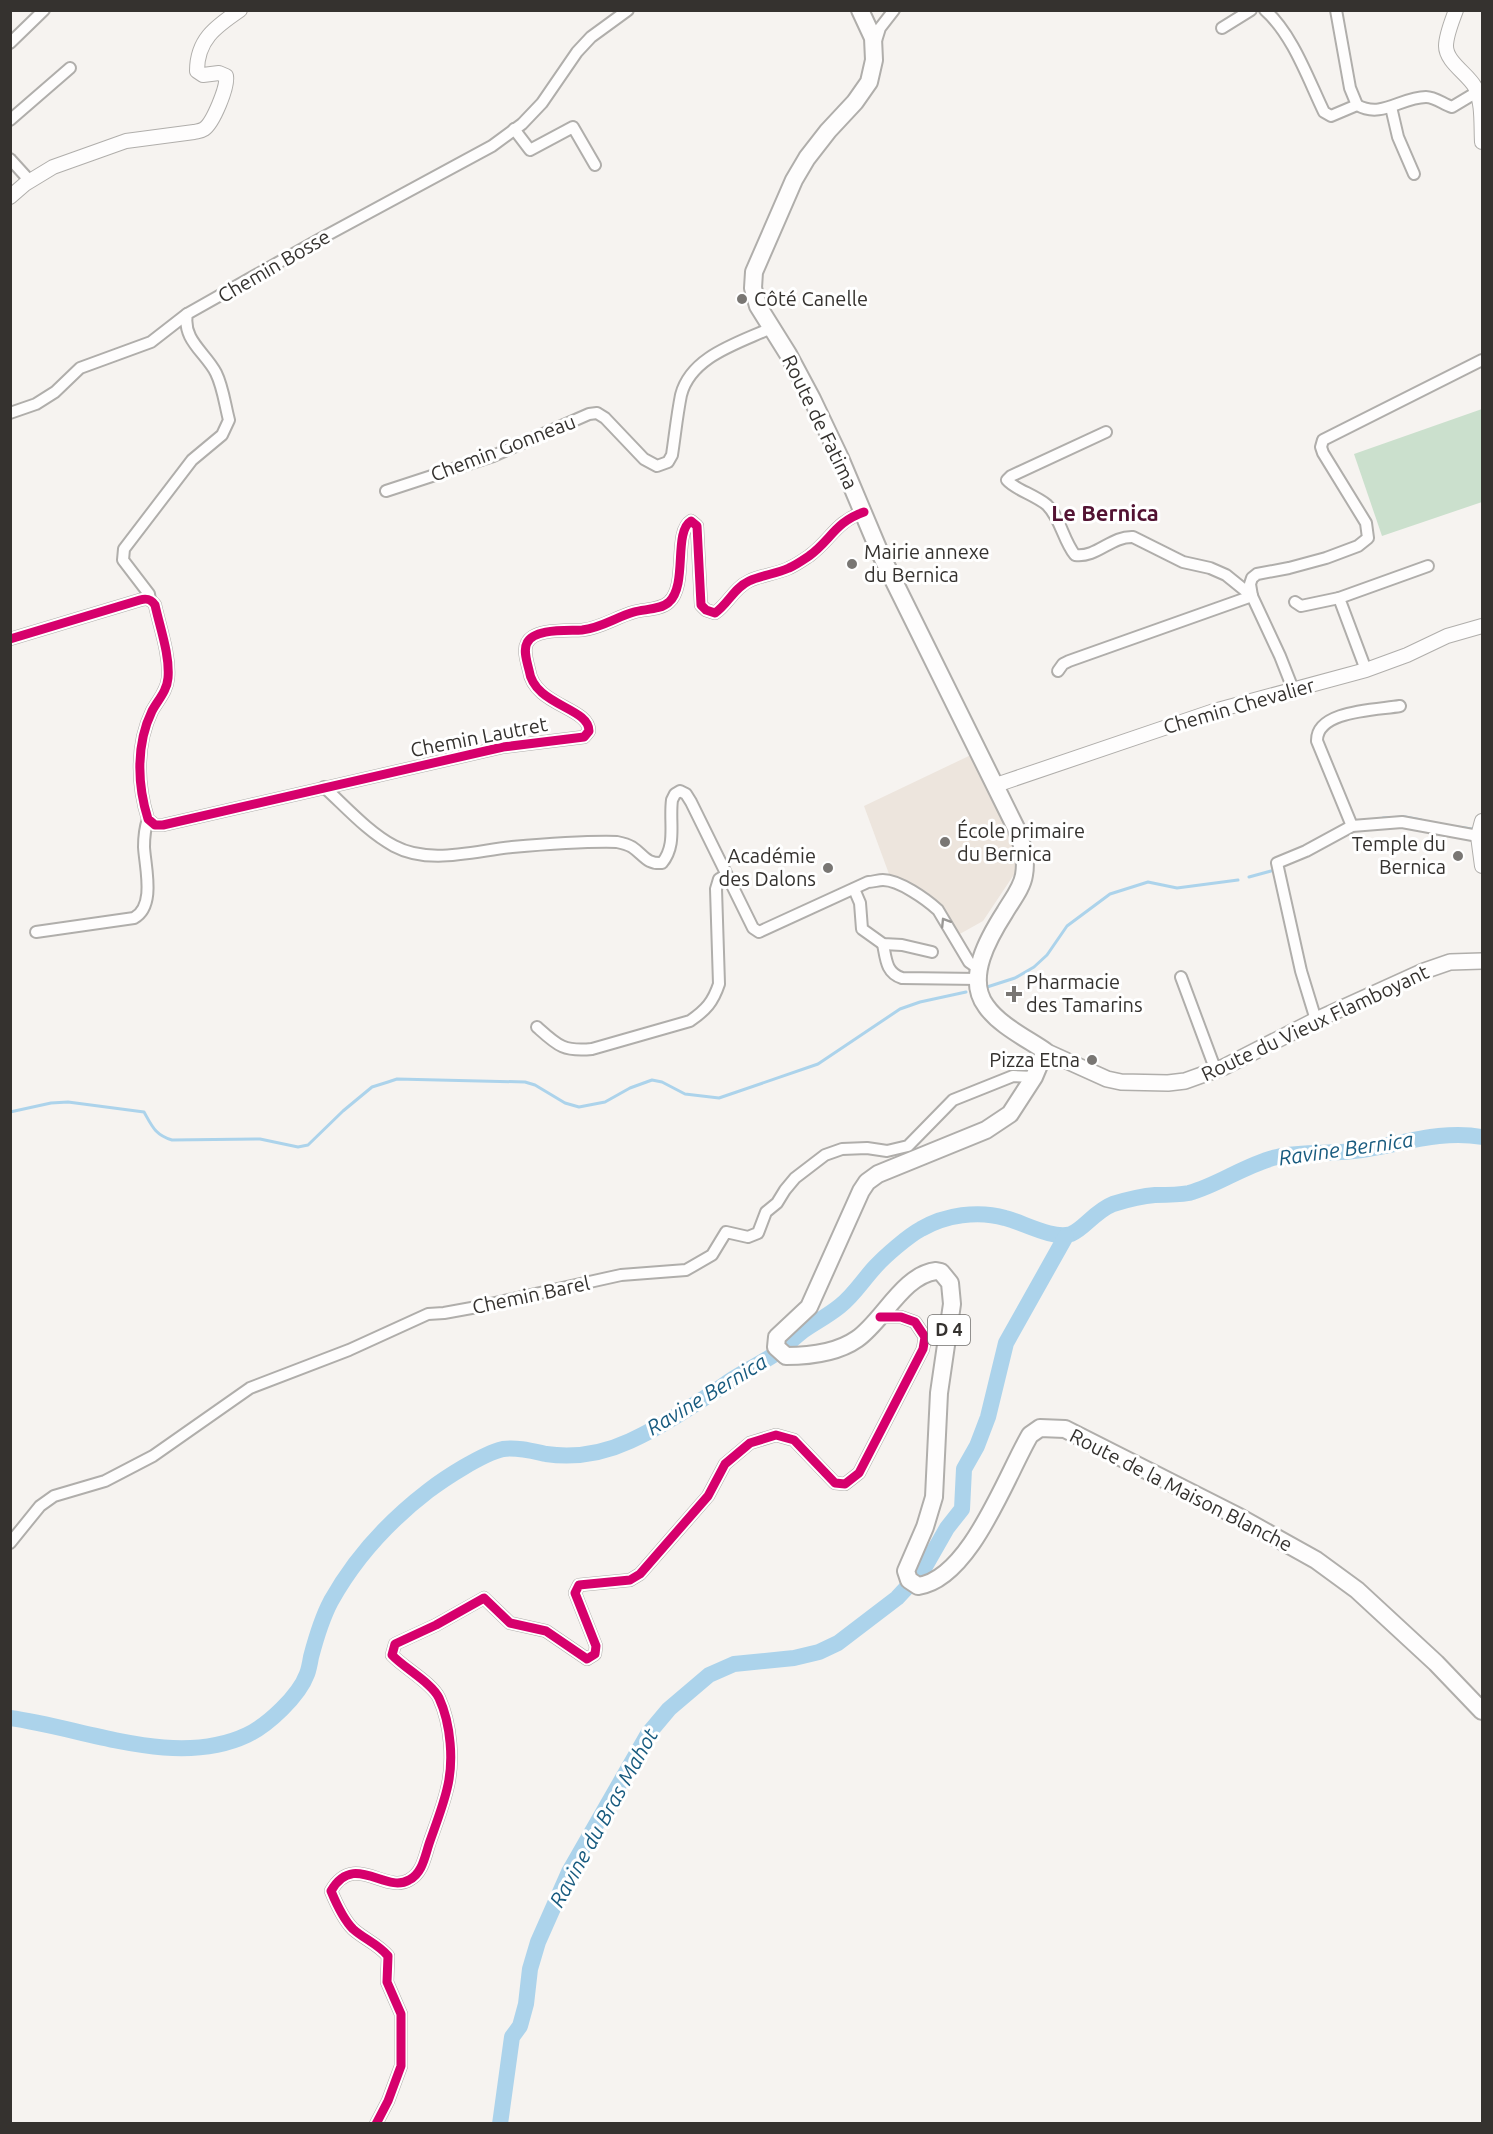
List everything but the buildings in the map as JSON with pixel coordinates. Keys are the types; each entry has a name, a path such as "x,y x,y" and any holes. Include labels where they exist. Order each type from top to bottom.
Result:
{"main road":[{"name":"Route de Fatima","path":"860,10 873,38 874,60 869,82 855,102 828,131 794,180 754,272 753,288 758,306 788,354 812,399 864,512 880,554 996,785 1020,839 1025,866 1024,877 997,924 986,948 979,974"},
{"name":"Route du Vieux Flamboyant","path":"1045,1051 1107,1079 1121,1082 1185,1081 1216,1071 1316,1020 1424,971 1450,962 1482,961"},
{"path":"979,974 979,994 986,1007 1004,1023 1045,1051"},
{"name":"Route de la Maison Blanche","path":"1045,1051 1034,1077 1010,1114 986,1130 878,1174 867,1182 809,1307 777,1336 776,1347 786,1356 803,1356 843,1346 855,1340 880,1317 902,1291 922,1275 936,1271 947,1278 950,1283 952,1304 939,1394 934,1497 925,1527 906,1571 909,1580 918,1586 928,1584 941,1576 956,1561 984,1527 1030,1435 1040,1428 1065,1429 1239,1517 1316,1560 1357,1590 1436,1663 1482,1711"}],"street":[{"path":"10,43 44,10"},
{"path":"10,197 53,167 126,141 204,129 211,120 227,83 226,76 219,73 203,75 197,71 201,45 212,32 240,10"},
{"name":"Chemin Bosse","path":"10,413 36,404 55,392 80,368 151,342 188,314 492,146 542,104 577,52 591,37 628,10"},
{"path":"874,47 880,28 894,10"},
{"path":"1222,28 1251,10"},
{"path":"1265,10 1289,37 1324,112 1331,116 1357,105 1373,110 1391,108 1424,97 1433,98 1452,107 1479,91"},
{"path":"1336,10 1345,68 1357,105"},
{"path":"1455,10 1446,47 1449,57 1479,91 1482,142"},
{"path":"10,120 70,68"},
{"path":"1391,108 1402,147 1414,174"},
{"path":"514,129 530,150 573,127 595,165"},
{"path":"10,159 30,181"},
{"path":"36,932 134,918 140,915 147,901 144,844 148,819 138,760 152,712 168,680 168,664 155,605 123,560 124,549 192,460 222,435 229,420 215,372 188,334 186,323 188,314"},
{"name":"Chemin Gonneau","path":"386,491 493,456 589,414 597,413 605,418 644,459 657,466 668,462 672,455 682,393 693,371 714,355 771,328"},
{"path":"1293,689 1252,596 1250,584 1257,574 1326,558 1358,546 1368,538 1366,523 1323,453 1321,447 1323,440 1328,435 1482,360"},
{"path":"1106,432 1011,476 1007,480 1048,506 1059,521 1068,546 1075,555 1085,556 1125,537 1132,537 1184,562 1227,574 1252,596"},
{"name":"Chemin Lautret","path":"148,819 155,825 163,825 503,747 584,737 590,731 583,718 538,691 530,675 525,650 527,642 535,635 550,631 586,630 602,626 632,612 661,607 669,602 674,595 680,569 683,530 691,521 697,526 701,605 706,610 715,613 724,607 737,588 748,581 791,568 813,553 839,525 850,517 864,512"},
{"path":"1295,602 1301,606 1340,598 1428,566"},
{"path":"1058,671 1063,664 1069,661 1252,596"},
{"path":"1340,598 1366,670"},
{"path":"10,639 140,600 150,600"},
{"name":"Chemin Chevalier","path":"996,785 1163,727 1366,670 1407,655 1447,636 1482,626"},
{"path":"1352,826 1317,741 1317,732 1322,725 1336,716 1400,706"},
{"path":"324,787 395,847 417,854 454,855 540,844 617,842 629,845 645,860 653,864 662,863 669,855 672,846 672,800 680,791 686,794 691,802 753,928 759,932 868,882 884,880 922,896 938,910 969,962 979,974 957,979 894,976 890,972 883,944"},
{"path":"1482,821 1478,836 1482,866"},
{"path":"1316,1020 1301,971 1277,863 1306,851 1352,826 1402,822 1478,836"},
{"path":"537,1026 563,1049 579,1051 690,1021 702,1013 710,1005 719,984 716,889 719,879 726,875"},
{"path":"854,889 860,903 862,929 883,944 902,945 932,952"},
{"path":"1181,978 1216,1071"},
{"name":"Chemin Barel","path":"10,1543 40,1506 54,1496 105,1481 153,1456 250,1388 340,1354 428,1314 477,1307 621,1275 687,1270 712,1255 726,1232 748,1237 758,1233 766,1212 777,1203 795,1178 825,1155 842,1149 867,1148 887,1151 908,1146 953,1100 1013,1076 1034,1077"},
{"path":"376,2124 388,2101 401,2066 401,2014 387,1982 388,1956 380,1947 352,1928 331,1891 336,1881 351,1874 366,1874 388,1882 407,1882 420,1872 448,1787 450,1765 448,1731 438,1696 392,1655 395,1644 436,1625 484,1598 510,1623 546,1631 587,1659 595,1654 596,1646 575,1593 579,1585 630,1580 640,1574 708,1496 725,1464 750,1443 776,1435 794,1440 835,1483 845,1484 859,1473 923,1349 925,1337 915,1322 901,1317 880,1317"}],"shaded area":[{"name":"École primaire du Bernica","path":"973,754 1017,848 1017,870 983,921 958,935 928,893 889,874 864,806"}],"green space":[{"path":"1482,409 1482,502 1382,536 1354,454"}],"waterway":[{"path":"1383,818 1405,817 1421,820"},
{"path":"1457,827 1472,829"},
{"path":"1249,877 1271,871"},
{"path":"987,987 1015,978 1034,967 1047,955 1067,926 1110,894 1148,882 1177,888 1238,880"},
{"path":"10,1112 51,1103 68,1102 144,1112 158,1133 172,1140 260,1139 298,1147 308,1145 372,1087 397,1079 525,1082 535,1085 565,1103 579,1107 605,1102 630,1088 652,1080 662,1082 685,1094 719,1098 818,1064 900,1009 966,992"},
{"name":"Ravine Bernica","path":"10,1718 160,1747 190,1748 219,1744 247,1735 282,1709 303,1683 325,1614 340,1585 362,1555 386,1528 428,1491 475,1461 503,1449 557,1455 589,1454 610,1449 644,1434 778,1352 804,1330 840,1306 875,1267 910,1236 940,1220 962,1215 984,1214 1005,1218 1055,1235 1071,1234 1113,1204 1144,1196 1189,1193 1254,1164 1277,1157 1370,1149 1450,1135 1482,1137"},
{"name":"Ravine du Bras Mahot","path":"500,2124 512,2037 520,2026 526,2004 530,1969 538,1942 569,1872 648,1734 669,1709 709,1675 734,1664 794,1658 819,1652 838,1643 897,1598 923,1570 947,1528 962,1509 964,1469 977,1446 988,1417 1006,1343 1066,1236"}],"cycle path":[{"path":"10,639 140,600 149,600 155,605 166,651 168,678 164,691 152,711 143,737 140,778 148,819 155,825 163,825 503,747 584,737 589,731 587,723 580,716 550,699 533,682 525,653 527,643 531,638 552,631 589,629 634,612 666,605 675,594 678,584 683,536 691,521 697,526 701,605 706,610 715,613 744,584 797,564 816,550 846,521 864,512"},
{"path":"376,2124 388,2101 401,2066 401,2014 387,1982 388,1956 349,1925 331,1891 340,1880 350,1874 400,1883 414,1877 423,1863 447,1789 450,1767 449,1731 439,1698 430,1687 392,1655 395,1644 436,1625 484,1598 510,1623 546,1631 587,1659 595,1654 596,1646 575,1593 579,1585 630,1580 640,1574 708,1496 725,1464 750,1443 776,1435 794,1440 835,1483 845,1484 859,1473 923,1349 925,1337 915,1322 901,1317 880,1317"}],"place":[{"name":"Côté Canelle","path":"742,299"},
{"name":"Mairie annexe du Bernica","path":"852,564"},
{"name":"École primaire du Bernica","path":"945,842"},
{"name":"Temple du Bernica","path":"1458,856"},
{"name":"Académie des Dalons","path":"828,868"},
{"name":"Pharmacie des Tamarins","path":"1014,994"},
{"name":"Pizza Etna","path":"1092,1060"}],"district":[{"name":"Le Bernica","path":"1105,513"}]}
